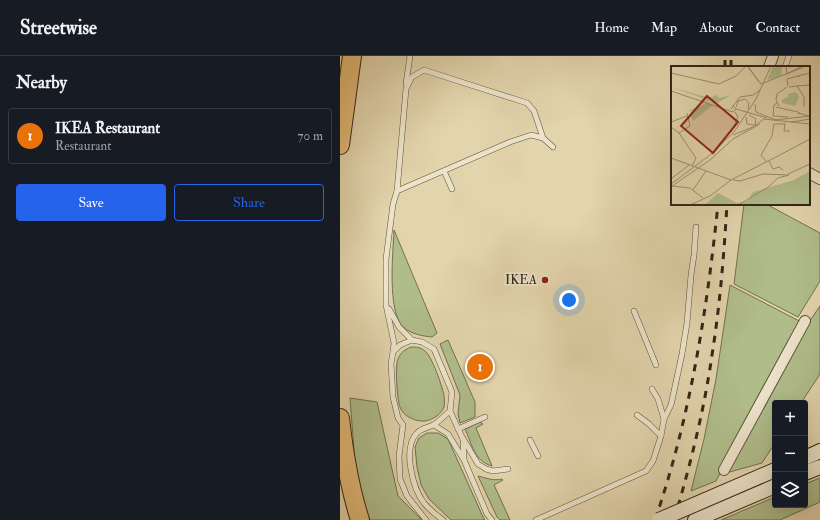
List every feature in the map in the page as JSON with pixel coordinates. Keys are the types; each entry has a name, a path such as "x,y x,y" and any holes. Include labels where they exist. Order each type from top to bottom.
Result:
{"highway":[{"path":"340,145 352,56"},
{"path":"340,418 348,475 353,499 360,520"}],"main road":[{"path":"808,457 820,451"},
{"path":"808,472 820,467"},
{"path":"659,520 772,471"},
{"path":"695,520 770,488"}],"street":[{"path":"769,66 773,56"},
{"path":"810,174 820,180"},
{"path":"724,470 805,322"}],"lane":[{"path":"410,56 397,191 393,204 386,259 386,305 394,343 391,364 393,397 398,418 403,425 399,456 400,478 407,496 426,520"},
{"path":"785,66 789,56"},
{"path":"406,89 412,77 424,70 527,103 534,111 543,138 553,147"},
{"path":"397,191 510,142 531,136 543,138"},
{"path":"444,171 452,189"},
{"path":"536,520 646,471 653,460 661,436 664,419 671,405 682,354 687,323 696,226"},
{"path":"386,305 399,327 412,340 422,342 434,349 452,392 450,411 462,437 478,464 493,471 508,469"},
{"path":"634,312 656,365"},
{"path":"393,352 400,345 412,340"},
{"path":"652,389 658,399 664,419"},
{"path":"443,520 424,503 415,487 412,477 410,458 411,442 416,434 423,428 434,424 450,411"},
{"path":"637,415 661,436"},
{"path":"458,429 485,417"},
{"path":"434,424 448,434 464,460 487,514 492,520"},
{"path":"462,437 464,460"},
{"path":"530,440 538,456"}],"green space":[{"path":"744,205 768,205 820,233 820,281 798,317 734,284"},
{"path":"394,230 437,333 432,337 413,333 403,327 398,319 395,308 392,281"},
{"path":"730,285 807,325 820,306 820,374 803,400 772,400 772,448 762,463 719,475 716,481 691,491 704,439 716,379"},
{"path":"448,340 475,402 475,417 460,423 458,414 460,395 440,344"},
{"path":"411,347 420,348 428,354 444,395 443,410 436,417 425,421 407,416 400,407 399,403 397,362 402,353"},
{"path":"350,398 377,402 398,496 422,520 370,520 357,490"},
{"path":"480,422 483,424 476,428 492,466 486,464 477,456 465,429"},
{"path":"427,433 438,433 448,439 485,520 451,520 429,499 421,485 415,447 419,438"},
{"path":"478,476 503,480 494,485 510,520 500,520 497,517"},
{"path":"820,478 820,502 808,507 808,483"},
{"path":"772,498 772,508 807,508 780,520 721,520"}],"railway":[{"path":"725,56 725,66"},
{"path":"731,56 731,66"},
{"path":"655,520 678,443 696,364 714,244 718,205"},
{"path":"674,520 696,438 709,376 723,261 727,205"}],"place":[{"name":"IKEA","path":"545,280"},
{"name":"IKEA Restaurant","path":"480,367"}]}
